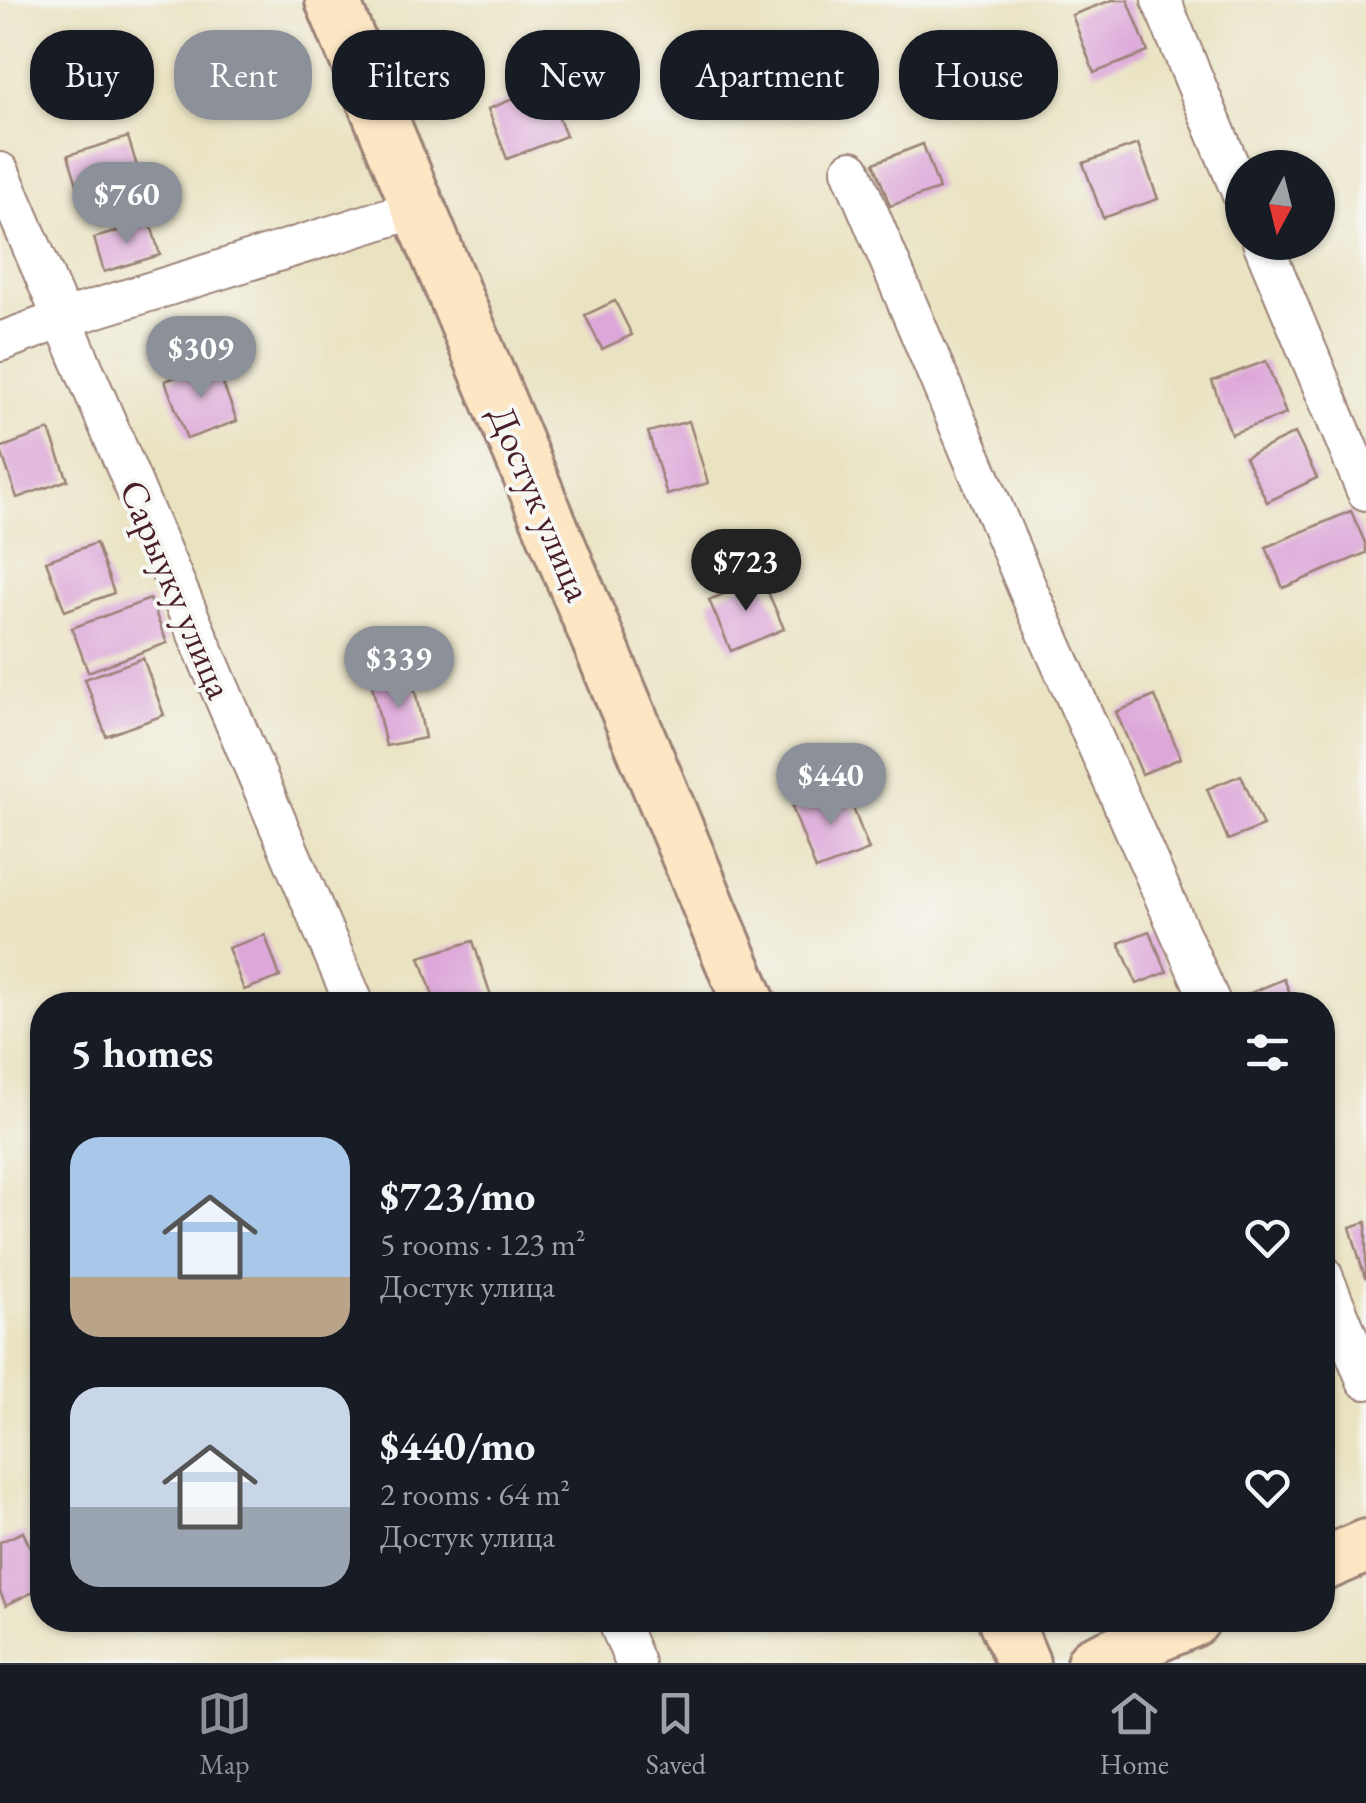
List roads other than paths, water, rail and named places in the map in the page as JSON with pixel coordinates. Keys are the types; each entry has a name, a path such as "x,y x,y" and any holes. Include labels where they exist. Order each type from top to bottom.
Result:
{"main road":[{"name":"Достук улица","path":"332,0 745,992"},
{"path":"1335,1559 1366,1546"},
{"path":"1010,1632 1023,1663"},
{"path":"1093,1663 1166,1632"}],"street":[{"path":"1161,0 1225,154"},
{"path":"850,170 1028,590 1206,992"},
{"name":"Сарыуку улица","path":"0,172 349,992"},
{"path":"0,342 62,318 419,208"},
{"path":"1270,260 1366,491"},
{"path":"1335,1305 1366,1380"},
{"path":"622,1632 635,1663"}]}
